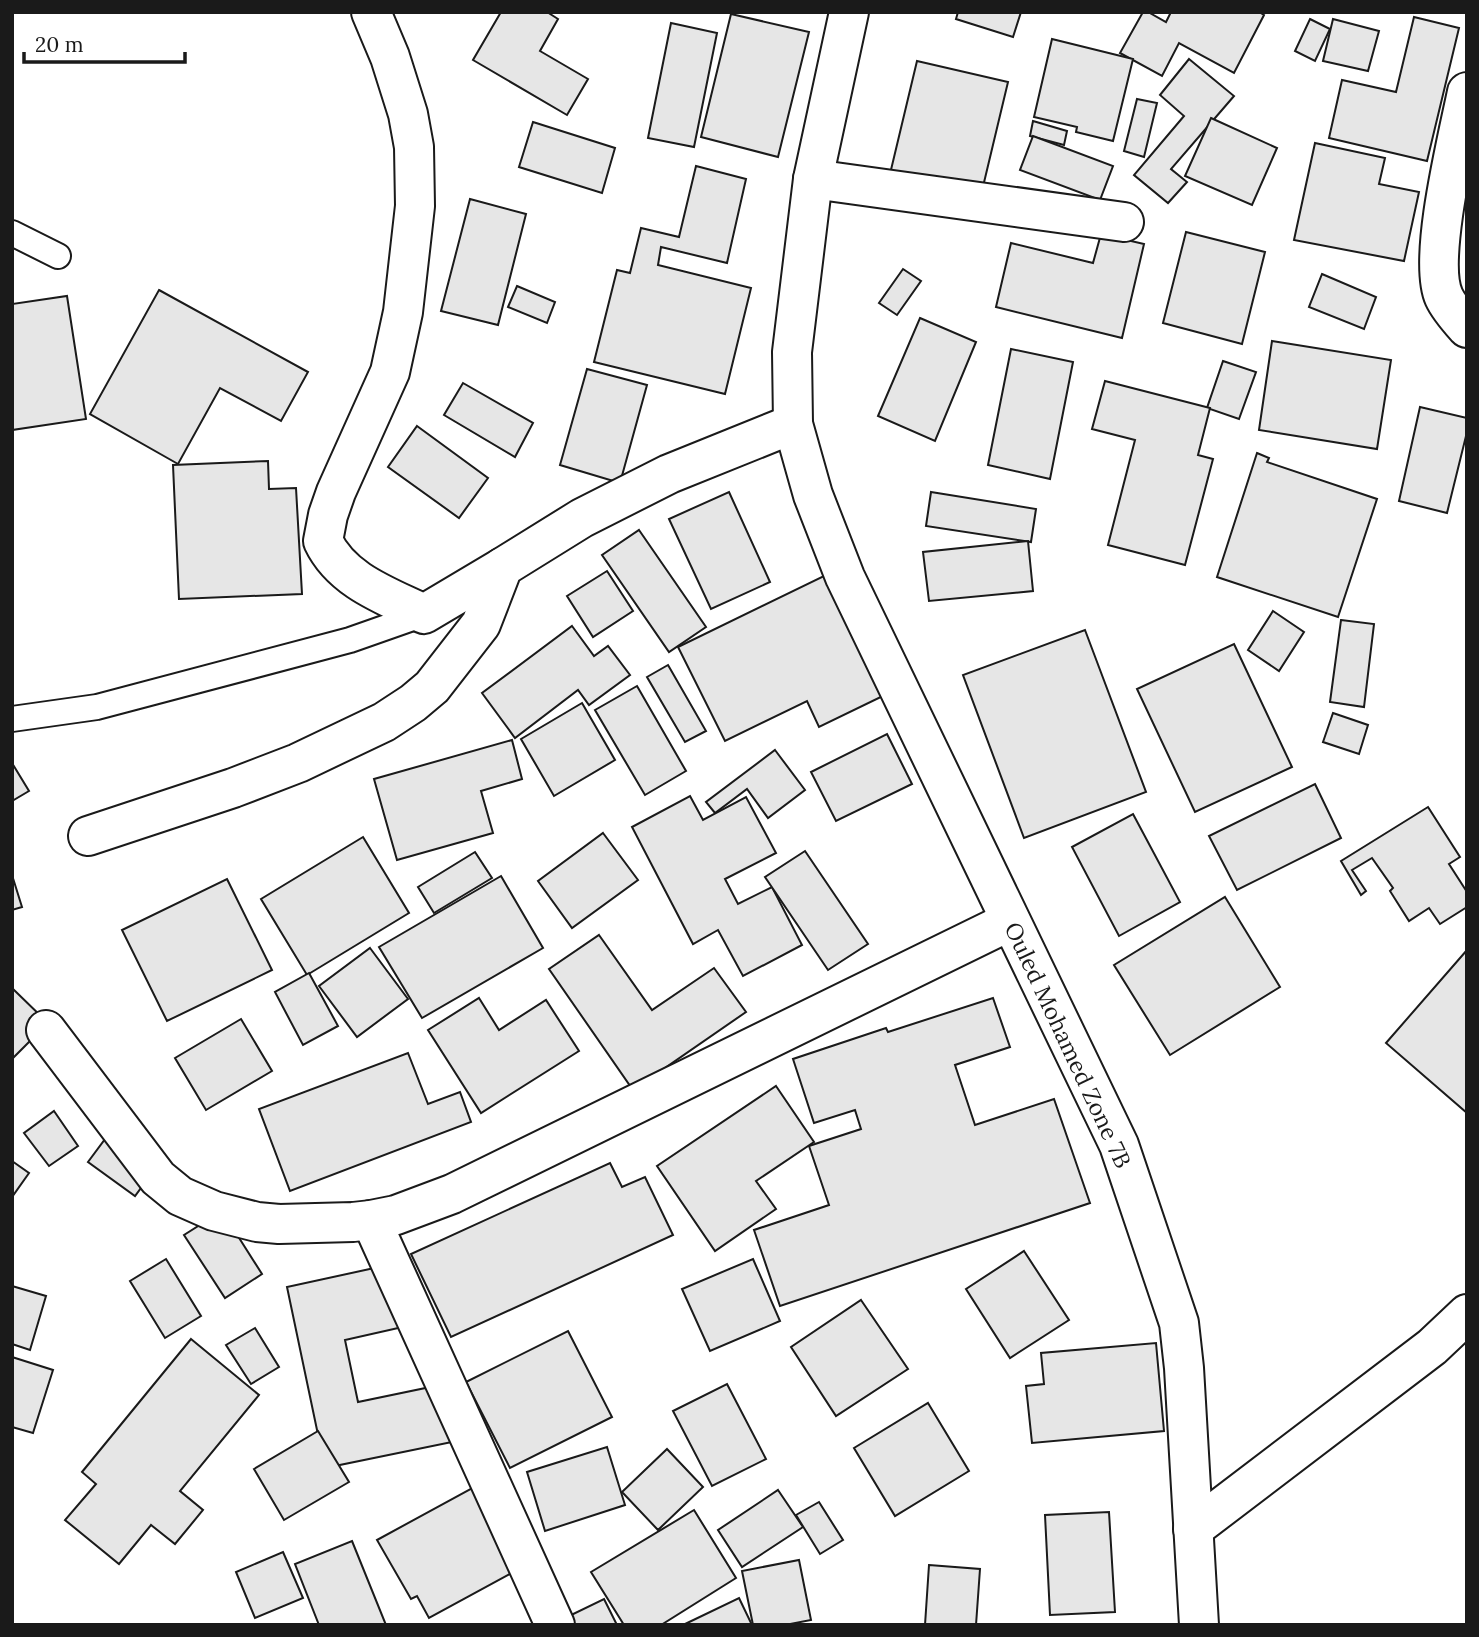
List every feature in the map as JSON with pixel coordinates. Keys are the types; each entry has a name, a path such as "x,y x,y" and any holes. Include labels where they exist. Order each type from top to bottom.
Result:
{"street":[{"path":"371,12 390,57 408,114 414,147 415,206 402,312 390,372 328,515 323,541 334,559 355,579 424,614 582,518 668,474 793,424"},
{"name":"Ouled Mohamed Zone 7B","path":"849,12 813,179 792,352 793,424 813,495 845,577 1119,1145 1179,1323 1199,1625"},
{"path":"1467,92 1441,228 1438,274 1444,297 1467,328"},
{"path":"813,179 1124,222"},
{"path":"88,835 233,788 298,763 384,722 432,687 481,624 503,567"},
{"path":"46,1030 158,1178 180,1196 214,1211 257,1222 279,1224 371,1220 396,1215 452,1194 1010,920"},
{"path":"371,1220 555,1625"},
{"path":"1193,1529 1422,1354 1467,1314"}],"lane":[{"path":"12,233 58,256"},
{"path":"12,719 97,707 350,640 424,614"}],"building":[{"path":"501,12 547,12 558,19 540,51 588,79 567,115 473,60"},
{"path":"958,12 1021,12 1013,37 956,19"},
{"path":"1143,12 1166,22 1171,12 1259,12 1264,15 1234,73 1179,43 1162,76 1120,53"},
{"path":"731,14 809,32 778,157 701,137"},
{"path":"1414,17 1459,28 1427,161 1329,138 1342,80 1396,92"},
{"path":"1310,19 1330,29 1315,61 1295,51"},
{"path":"1333,19 1379,31 1368,71 1323,61"},
{"path":"671,23 717,33 694,147 648,138"},
{"path":"1052,39 1133,59 1113,141 1076,132 1077,127 1034,117"},
{"path":"1189,59 1234,96 1171,169 1187,182 1168,203 1134,175 1184,116 1160,95"},
{"path":"917,61 1008,82 981,195 890,174"},
{"path":"1137,99 1157,103 1144,157 1124,151"},
{"path":"1211,118 1277,148 1252,205 1185,176"},
{"path":"1033,121 1067,131 1064,145 1030,136"},
{"path":"533,122 615,148 602,193 519,167"},
{"path":"1033,136 1113,166 1100,200 1020,170"},
{"path":"1315,143 1385,158 1379,184 1419,192 1404,261 1294,240"},
{"path":"696,166 746,179 727,263 661,247 658,265 751,288 725,394 594,362 617,270 630,273 641,228 679,237"},
{"path":"470,199 526,214 498,325 441,311"},
{"path":"1186,232 1265,252 1242,344 1163,323"},
{"path":"1101,234 1144,244 1122,338 996,307 1011,243 1093,263"},
{"path":"903,269 921,281 897,315 879,303"},
{"path":"1322,274 1376,297 1364,329 1309,307"},
{"path":"517,286 555,302 547,323 508,307"},
{"path":"159,290 308,372 281,421 220,388 178,464 90,414"},
{"path":"67,296 86,419 12,430 12,304"},
{"path":"920,318 976,342 935,441 878,416"},
{"path":"1272,341 1391,360 1377,449 1259,430"},
{"path":"1011,349 1073,362 1050,479 988,465"},
{"path":"1223,361 1256,372 1239,419 1207,408"},
{"path":"587,369 647,385 620,483 560,465"},
{"path":"1105,381 1210,408 1198,455 1213,459 1185,565 1108,545 1135,440 1092,429"},
{"path":"463,383 533,423 515,457 444,415"},
{"path":"1420,407 1467,418 1467,432 1447,513 1399,501"},
{"path":"417,426 488,478 459,518 388,467"},
{"path":"1257,453 1269,458 1267,462 1377,499 1338,617 1217,577"},
{"path":"268,461 269,489 296,488 302,594 179,599 173,465"},
{"path":"729,492 770,582 711,609 669,519"},
{"path":"931,492 1036,509 1031,542 926,526"},
{"path":"639,530 706,627 669,652 602,555"},
{"path":"1028,541 1033,591 929,601 923,552"},
{"path":"607,571 633,611 593,637 567,596"},
{"path":"828,574 887,694 819,727 807,701 725,741 678,647"},
{"path":"1273,611 1304,632 1279,671 1248,650"},
{"path":"1341,620 1374,624 1364,707 1330,702"},
{"path":"572,626 594,656 608,646 630,675 589,705 578,690 515,738 482,693"},
{"path":"1085,630 1146,792 1024,838 963,675"},
{"path":"1234,644 1292,767 1195,812 1137,689"},
{"path":"668,665 706,731 685,742 647,677"},
{"path":"637,686 686,771 645,795 595,710"},
{"path":"582,703 615,760 554,796 521,739"},
{"path":"1333,713 1368,725 1359,754 1323,742"},
{"path":"887,734 912,784 836,821 811,772"},
{"path":"512,740 522,779 481,791 493,833 397,860 374,779"},
{"path":"775,750 805,790 768,818 747,789 715,813 706,802"},
{"path":"12,763 29,791 12,801"},
{"path":"1315,784 1341,838 1237,890 1209,836"},
{"path":"690,796 703,820 746,797 776,853 725,879 738,904 772,887 802,945 743,976 718,930 693,944 632,827"},
{"path":"1428,807 1460,857 1449,864 1467,892 1467,907 1440,924 1429,908 1409,921 1390,891 1393,888 1372,858 1352,870 1366,891 1361,895 1341,861"},
{"path":"1133,814 1180,902 1119,936 1072,847"},
{"path":"603,833 638,880 572,928 538,881"},
{"path":"363,837 409,913 307,975 261,899"},
{"path":"805,851 868,944 828,970 765,877"},
{"path":"475,852 492,878 434,913 418,887"},
{"path":"12,875 22,907 12,910"},
{"path":"501,876 543,948 422,1018 379,947"},
{"path":"227,879 272,970 167,1021 122,930"},
{"path":"1225,897 1280,987 1170,1055 1114,965"},
{"path":"599,935 652,1010 714,968 746,1012 633,1090 549,969"},
{"path":"370,948 408,999 357,1037 319,986"},
{"path":"1467,950 1467,1113 1386,1043"},
{"path":"309,973 338,1026 303,1045 275,992"},
{"path":"12,988 48,1023 12,1059"},
{"path":"479,998 499,1030 546,1000 579,1051 481,1113 428,1030"},
{"path":"993,998 1010,1047 955,1065 975,1125 1054,1099 1090,1203 780,1306 754,1230 829,1205 809,1146 861,1129 855,1110 814,1123 793,1059 886,1028 888,1032"},
{"path":"241,1019 272,1071 206,1110 175,1058"},
{"path":"408,1053 428,1104 460,1092 471,1122 290,1191 259,1109"},
{"path":"776,1086 814,1142 756,1181 776,1209 715,1251 657,1166"},
{"path":"54,1111 78,1146 49,1166 24,1133"},
{"path":"117,1123 163,1158 135,1196 88,1162"},
{"path":"12,1161 29,1173 12,1197"},
{"path":"610,1163 622,1187 645,1177 673,1235 451,1337 411,1254"},
{"path":"222,1211 262,1274 225,1298 184,1235"},
{"path":"1024,1251 1069,1320 1010,1358 966,1289"},
{"path":"166,1259 201,1316 165,1338 130,1281"},
{"path":"753,1259 780,1321 710,1351 682,1289"},
{"path":"402,1262 416,1324 345,1340 358,1402 440,1385 452,1442 325,1468 287,1287"},
{"path":"12,1286 46,1296 30,1350 12,1344"},
{"path":"861,1300 908,1369 836,1416 791,1347"},
{"path":"255,1328 279,1367 251,1384 226,1345"},
{"path":"568,1331 612,1417 510,1468 466,1382"},
{"path":"191,1339 259,1395 180,1491 203,1510 175,1544 151,1525 119,1564 65,1520 96,1484 82,1472"},
{"path":"1156,1343 1164,1431 1032,1443 1026,1386 1044,1384 1041,1353"},
{"path":"12,1357 53,1370 33,1433 12,1427"},
{"path":"727,1384 766,1459 712,1486 673,1411"},
{"path":"928,1403 969,1471 895,1516 854,1448"},
{"path":"318,1431 349,1482 284,1520 254,1469"},
{"path":"607,1447 625,1505 545,1531 527,1472"},
{"path":"667,1449 703,1487 658,1530 622,1492"},
{"path":"498,1474 543,1556 429,1618 417,1596 411,1599 377,1540"},
{"path":"778,1490 803,1527 742,1567 718,1530"},
{"path":"819,1502 843,1540 820,1554 796,1515"},
{"path":"694,1510 736,1578 661,1625 624,1625 591,1572"},
{"path":"1109,1512 1115,1612 1050,1615 1045,1515"},
{"path":"352,1541 386,1625 319,1625 295,1564"},
{"path":"283,1552 303,1598 255,1618 236,1572"},
{"path":"799,1560 811,1620 785,1625 753,1625 742,1571"},
{"path":"929,1565 980,1569 976,1625 925,1625"},
{"path":"739,1598 752,1625 683,1625"},
{"path":"604,1599 617,1625 571,1625 567,1617"}]}
